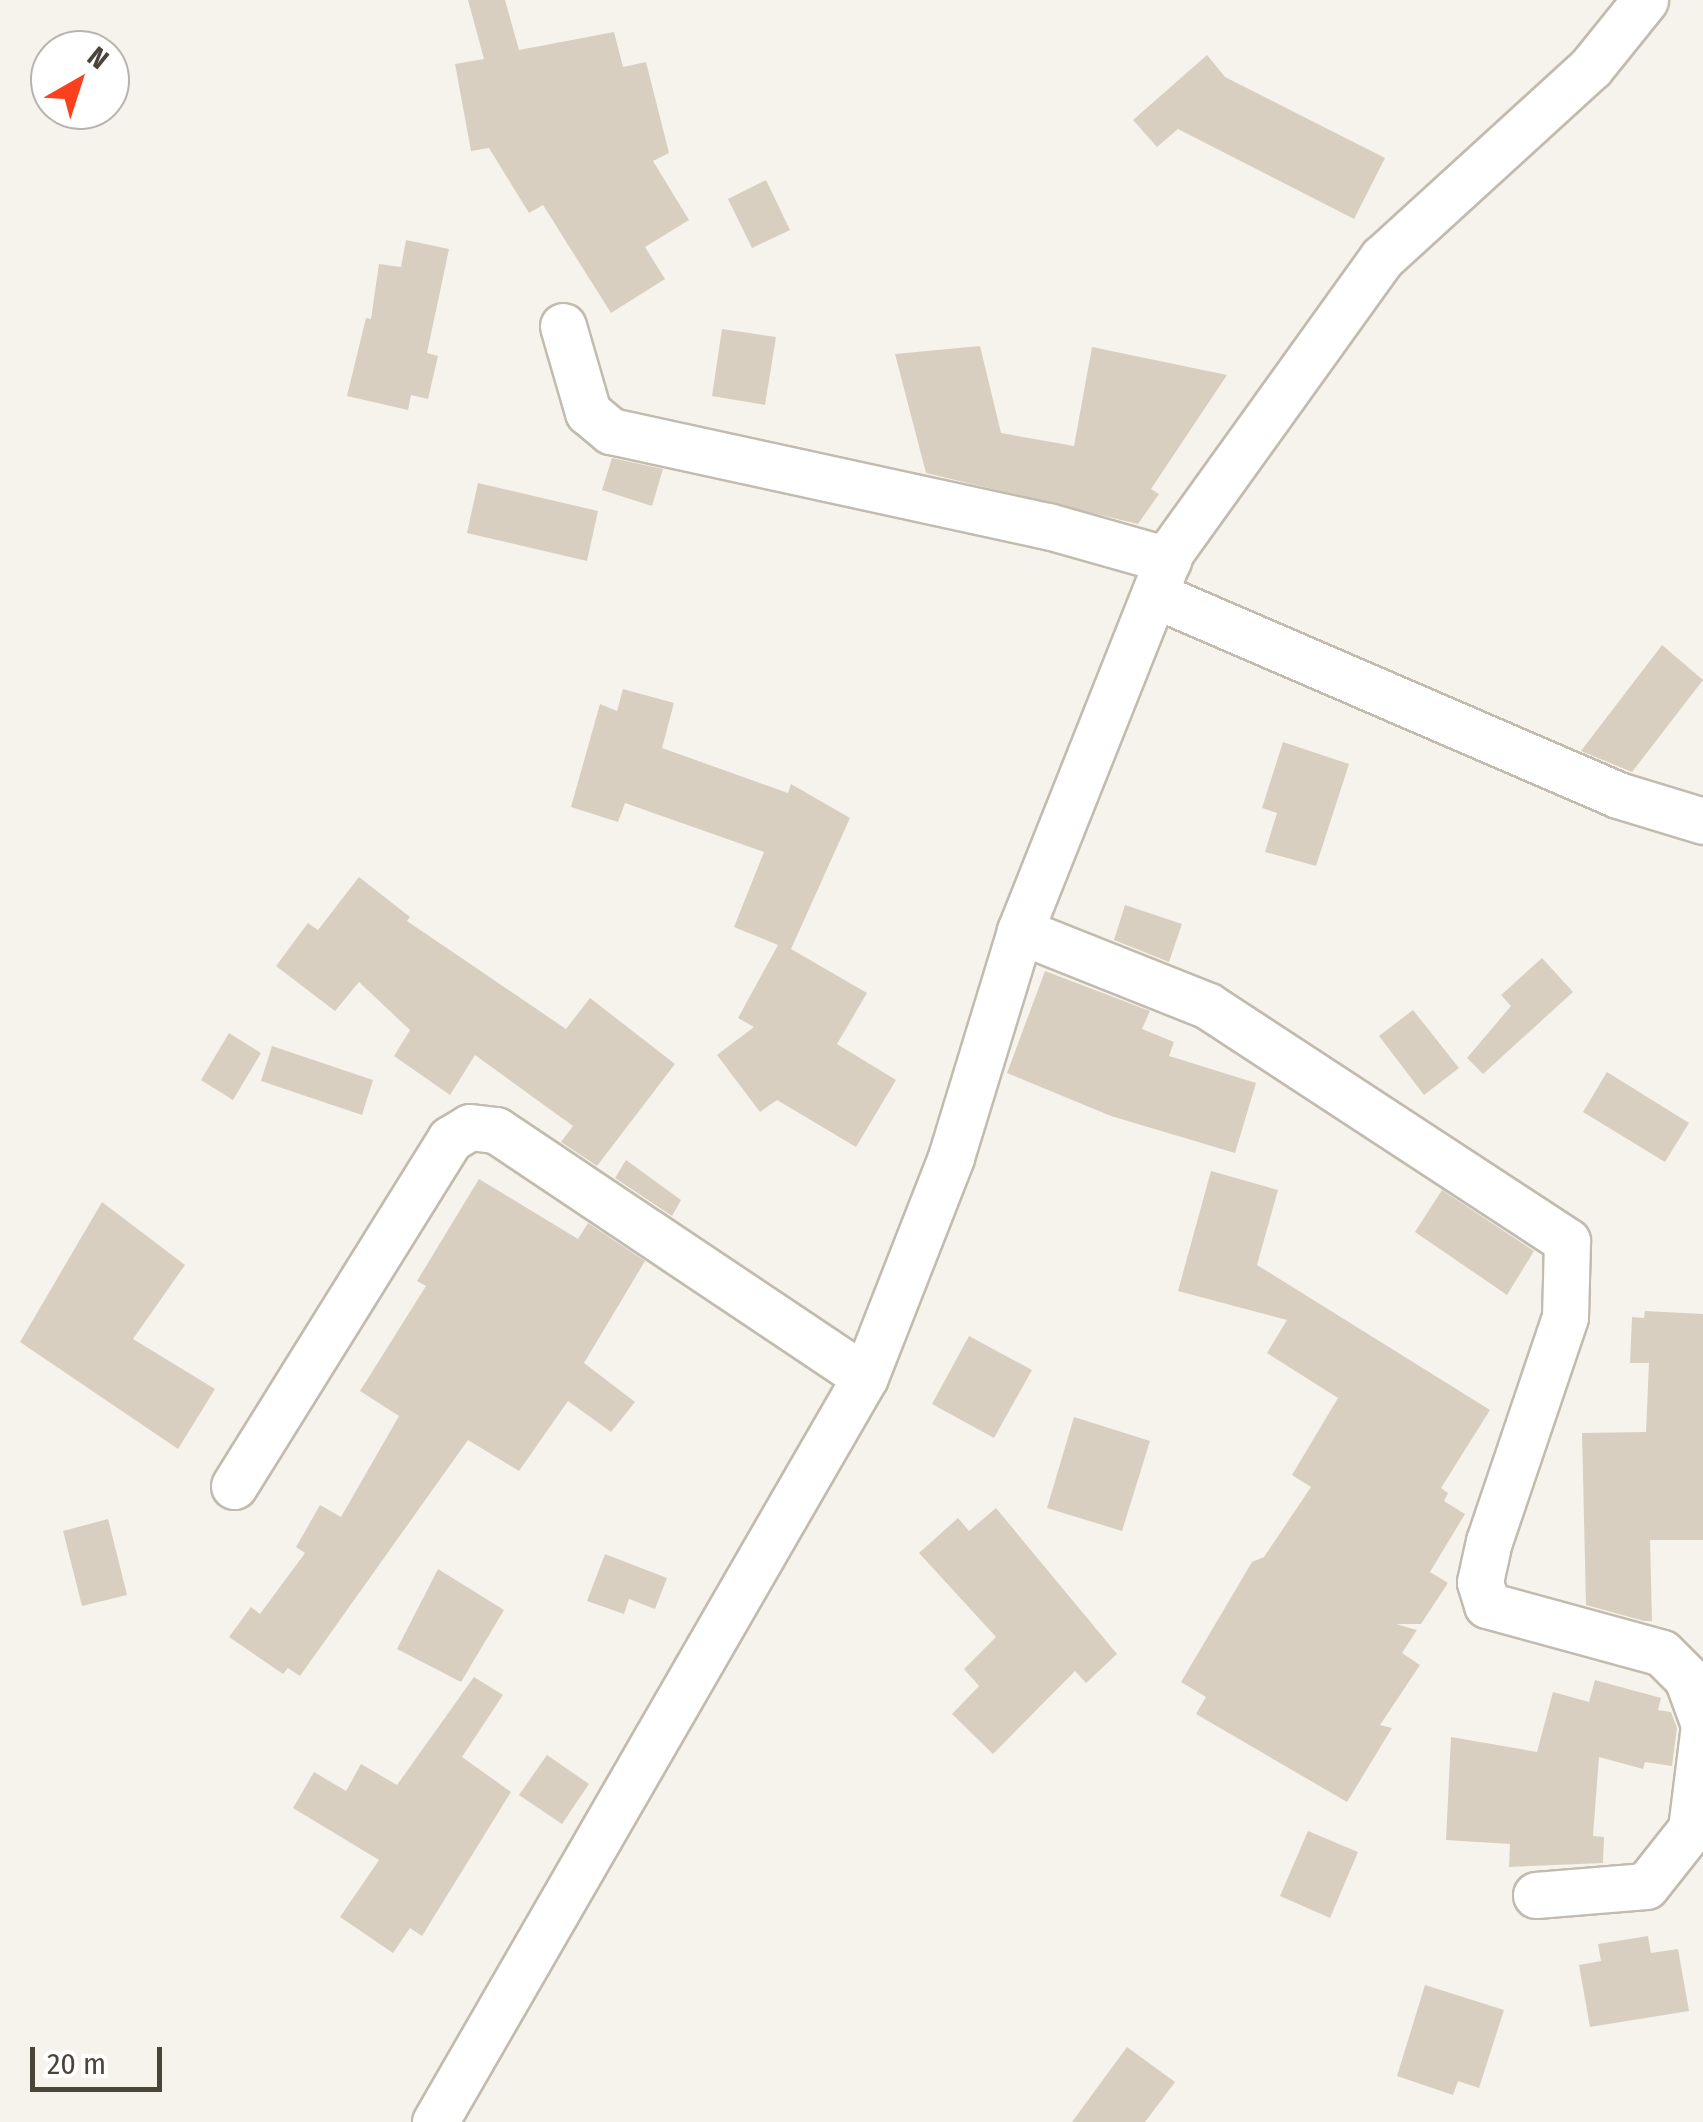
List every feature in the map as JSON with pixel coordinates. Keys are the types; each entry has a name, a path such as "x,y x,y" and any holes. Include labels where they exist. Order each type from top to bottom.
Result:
{"street":[{"path":"435,2122 865,1377 951,1157 1020,931 1162,578 1382,258 1591,67 1645,0"},
{"path":"562,326 588,412 611,431 1048,526 1618,795 1703,821"},
{"path":"1020,931 1208,1006 1566,1240 1565,1317 1490,1542 1480,1582 1486,1605 1662,1653 1686,1678 1703,1722"},
{"path":"234,1486 450,1140 470,1126 496,1130 513,1140 865,1377"},
{"path":"1536,1895 1646,1886 1690,1830 1703,1732"}],"building":[{"path":"468,0 505,0 519,50 614,32 623,67 646,62 669,153 653,161 689,220 645,247 665,279 611,313 543,205 529,213 489,148 471,151 455,64 484,59"},
{"path":"1207,55 1225,77 1385,158 1354,219 1178,129 1157,147 1133,120"},
{"path":"766,180 790,230 752,248 728,199"},
{"path":"406,240 449,249 427,353 438,356 428,399 411,395 408,410 347,396 366,318 371,319 379,264 401,267"},
{"path":"722,329 776,337 765,405 712,396"},
{"path":"980,346 1001,433 1074,446 1092,347 1227,375 1151,489 1159,494 1138,524 926,473 895,354"},
{"path":"612,458 663,469 652,506 602,490"},
{"path":"478,483 598,511 587,561 467,533"},
{"path":"1662,645 1703,680 1632,772 1581,751"},
{"path":"623,689 674,703 662,748 788,793 791,784 850,818 791,949 867,993 837,1044 896,1080 856,1147 777,1100 760,1112 717,1055 754,1027 738,1018 778,945 734,927 764,852 625,803 618,822 571,807 600,704 617,711"},
{"path":"1283,742 1349,764 1316,866 1265,852 1277,813 1262,808"},
{"path":"359,877 410,917 407,921 566,1029 590,998 675,1064 597,1166 561,1142 573,1126 475,1055 450,1095 394,1056 410,1030 359,982 335,1011 276,966 308,923 318,930"},
{"path":"1125,905 1182,924 1169,962 1114,940"},
{"path":"1542,958 1573,992 1483,1074 1467,1058 1511,1006 1501,995"},
{"path":"1045,971 1150,1011 1142,1029 1174,1042 1169,1056 1256,1083 1235,1153 1111,1116 1007,1073"},
{"path":"1413,1010 1459,1068 1424,1095 1379,1036"},
{"path":"229,1033 261,1053 233,1100 201,1080"},
{"path":"272,1046 373,1080 362,1115 261,1081"},
{"path":"1607,1072 1689,1123 1665,1162 1583,1112"},
{"path":"626,1160 681,1200 672,1216 615,1178"},
{"path":"1211,1171 1278,1190 1257,1265 1490,1410 1441,1488 1448,1493 1444,1501 1465,1514 1430,1572 1448,1583 1421,1624 1396,1624 1417,1630 1402,1653 1420,1665 1380,1725 1392,1728 1347,1802 1196,1714 1206,1697 1181,1682 1252,1562 1264,1557 1311,1487 1292,1475 1338,1398 1267,1353 1287,1320 1178,1291"},
{"path":"479,1179 578,1239 588,1223 645,1261 584,1363 635,1402 611,1432 568,1401 519,1471 468,1440 300,1676 288,1668 283,1674 229,1637 251,1607 260,1614 305,1553 296,1547 320,1505 341,1517 399,1416 360,1391 426,1286 417,1281"},
{"path":"1442,1190 1534,1251 1507,1295 1415,1232"},
{"path":"102,1202 185,1265 133,1339 215,1389 178,1449 20,1342"},
{"path":"1645,1311 1703,1314 1703,1540 1650,1540 1652,1621 1586,1605 1582,1433 1646,1432 1649,1363 1630,1363 1632,1317 1644,1318"},
{"path":"969,1336 1032,1370 994,1438 932,1404"},
{"path":"1074,1417 1150,1441 1122,1531 1047,1508"},
{"path":"996,1508 1117,1654 1086,1683 1075,1671 993,1754 952,1714 979,1686 964,1669 996,1637 919,1553 958,1518 969,1531"},
{"path":"108,1519 127,1595 82,1606 63,1531"},
{"path":"605,1554 667,1578 655,1609 629,1599 624,1614 587,1601"},
{"path":"438,1569 504,1610 461,1682 397,1649"},
{"path":"474,1677 503,1695 462,1757 511,1792 422,1936 410,1928 393,1953 340,1917 379,1860 293,1808 314,1772 346,1791 361,1764 397,1785"},
{"path":"1595,1680 1661,1698 1658,1710 1671,1712 1677,1728 1672,1766 1645,1762 1643,1769 1599,1757 1593,1836 1604,1837 1603,1863 1509,1867 1510,1844 1446,1840 1451,1737 1537,1752 1553,1692 1589,1702"},
{"path":"547,1755 589,1784 562,1824 519,1795"},
{"path":"1308,1831 1358,1852 1330,1918 1280,1896"},
{"path":"1648,1936 1651,1953 1678,1949 1689,2011 1590,2027 1579,1965 1601,1961 1598,1944"},
{"path":"1425,1985 1504,2010 1479,2088 1458,2081 1453,2095 1397,2076"},
{"path":"1127,2047 1175,2082 1145,2122 1072,2122"}]}
